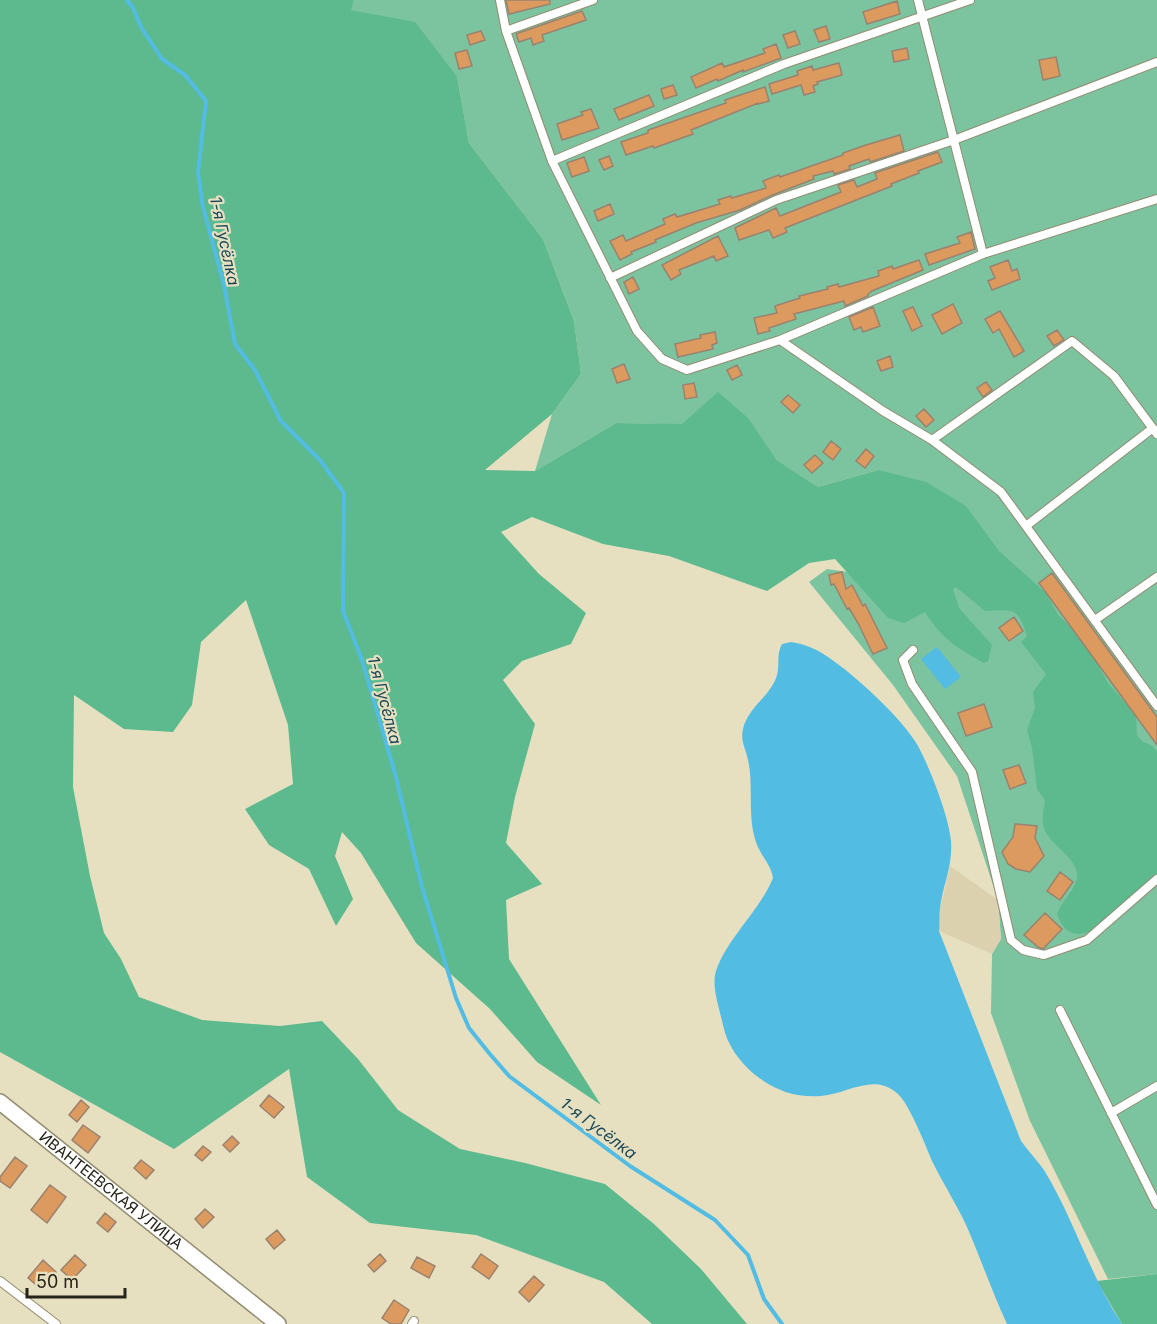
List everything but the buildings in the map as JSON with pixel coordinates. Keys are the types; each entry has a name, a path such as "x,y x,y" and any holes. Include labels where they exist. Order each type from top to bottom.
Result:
{"street":[{"name":"ИВАНТЕЕВСКАЯ УЛИЦА","path":"0,1102 278,1324"}],"lane":[{"path":"500,0 506,31 552,161 610,278 637,331 662,359 687,370 780,340 983,254 1157,200"},
{"path":"506,31 593,0"},
{"path":"918,0 983,254"},
{"path":"552,161 784,64 970,0"},
{"path":"610,278 776,200 954,140 1157,62"},
{"path":"780,340 883,411 932,440 1001,492 1157,706"},
{"path":"932,440 1072,341 1114,376 1155,431 1026,526"},
{"path":"1095,620 1157,578"},
{"path":"913,650 903,660 912,684 972,772 1011,940 1023,950 1044,955 1087,940 1157,879"},
{"path":"1060,1010 1157,1205"},
{"path":"1111,1113 1157,1086"},
{"path":"0,1281 56,1324"}],"green space":[{"path":"0,0 354,0 351,10 415,22 457,76 469,143 543,239 574,321 581,374 552,414 485,470 535,471 616,423 682,424 718,392 748,418 777,460 818,487 878,470 926,482 966,506 999,551 1046,593 1058,615 1093,656 1108,683 1136,715 1137,735 1157,751 1157,874 1127,905 1100,927 1086,933 1074,933 1064,927 1057,914 1076,882 1077,874 1071,860 1047,835 1044,828 1045,800 1037,789 1032,748 1027,730 1035,708 1033,692 1046,674 1021,642 1027,636 1021,619 1013,612 985,611 956,587 953,589 959,608 992,645 988,661 984,663 951,642 925,612 904,623 888,618 835,559 809,563 767,591 669,556 603,544 532,517 501,532 539,574 586,613 571,644 522,661 503,680 535,724 515,797 506,843 542,884 506,900 509,959 601,1105 537,1062 490,1009 416,943 361,853 342,832 335,856 353,899 336,926 309,869 269,845 245,809 293,784 288,725 246,600 201,642 192,705 173,732 124,729 74,695 73,787 90,876 104,933 121,959 139,997 202,1020 280,1026 322,1021 358,1059 398,1110 460,1149 605,1184 654,1224 701,1269 747,1324 652,1324 604,1282 476,1235 370,1223 307,1177 289,1069 174,1149 0,1052"},
{"path":"354,0 1157,0 1157,1274 1108,1279 1030,1121 991,1013 992,954 1001,939 998,900 957,776 893,685 809,582 827,569 848,572 878,470 818,487 777,460 753,426 616,423 535,471 552,414 581,374 574,321 543,239 469,143 457,76 415,23 350,10"},
{"path":"1157,1274 1157,1324 1122,1324 1097,1281"}],"sand":[{"path":"950,866 998,900 1001,939 992,954 939,931 940,909"}],"water":[{"path":"791,642 819,652 839,665 878,698 911,735 923,755 943,806 951,841 949,867 941,900 939,931 1021,1141 1044,1170 1055,1189 1101,1287 1122,1324 1007,1324 967,1227 903,1099 889,1088 870,1084 821,1096 802,1096 785,1092 754,1074 743,1064 731,1046 716,998 716,971 728,947 760,902 773,878 753,832 750,770 742,733 750,714 774,682 782,644"},
{"path":"937,647 961,677 945,689 921,659"}],"waterway":[{"name":"1-я Гусёлка","path":"127,0 162,59 185,75 206,101 198,172 203,207 224,285 235,344 255,370 281,421 320,460 344,493 343,611 362,660 396,777 422,887 456,998 469,1028 509,1076 630,1166 715,1220 748,1255 764,1299 782,1324"}]}
